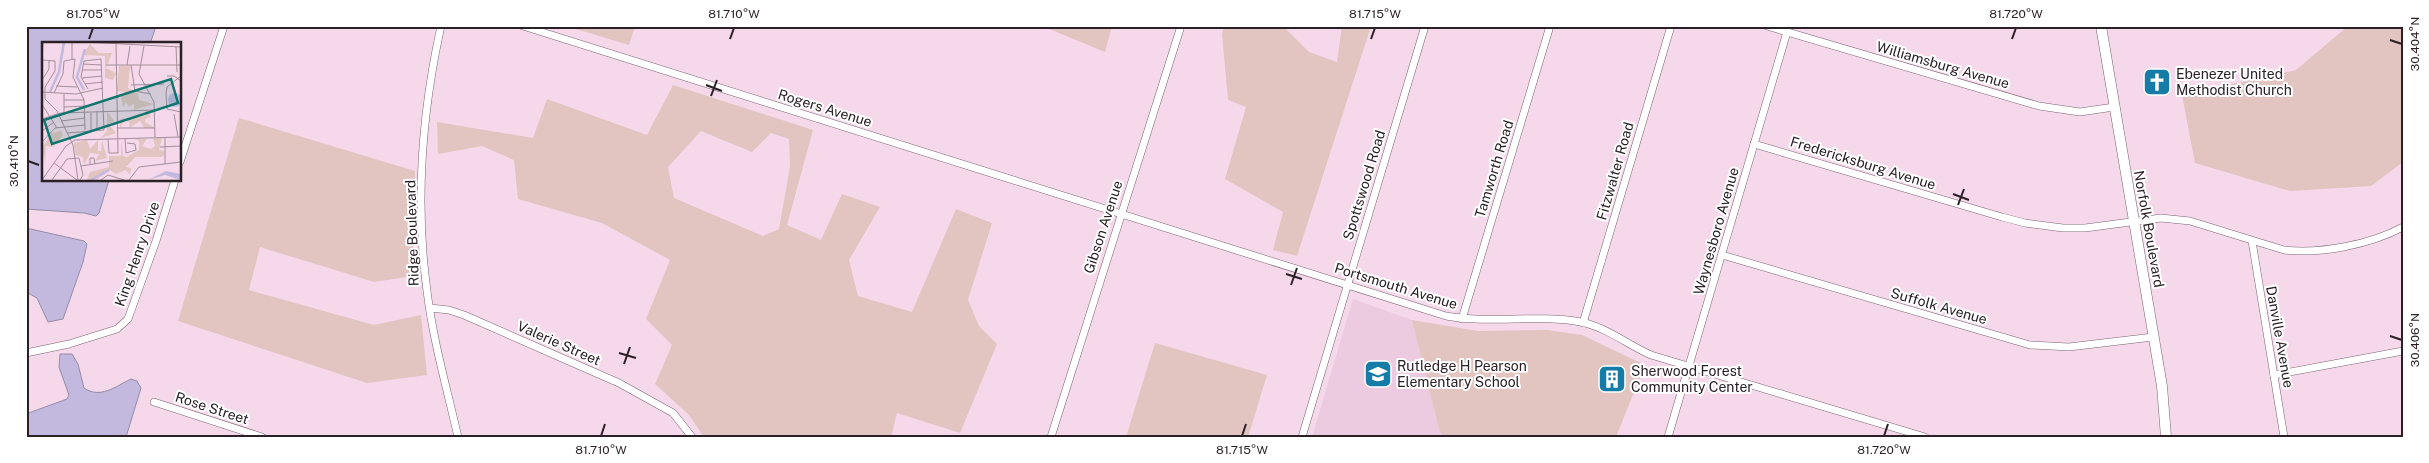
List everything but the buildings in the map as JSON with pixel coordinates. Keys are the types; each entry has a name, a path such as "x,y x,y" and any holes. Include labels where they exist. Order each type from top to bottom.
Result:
{"street":[{"path":"181,159 224,26"},
{"name":"Ridge Boulevard","path":"442,26 429,86 422,169 423,258 430,308 458,437"},
{"name":"Rogers Avenue","path":"523,26 1120,214"},
{"name":"Gibson Avenue","path":"1051,437 1120,214 1182,26"},
{"name":"Spottswood Road","path":"1302,437 1425,26"},
{"name":"Tamworth Road","path":"1462,319 1550,26"},
{"name":"Fitzwalter Road","path":"1583,323 1671,26"},
{"name":"Williamsburg Avenue","path":"1767,26 2053,110 2080,112 2114,106"},
{"name":"Norfolk Boulevard","path":"2101,26 2162,386 2166,437"},
{"name":"Waynesboro Avenue","path":"1668,437 1787,32"},
{"name":"Fredericksburg Avenue","path":"1754,144 2025,223 2085,228 2161,218 2190,221 2284,250 2313,250 2360,242 2403,227"},
{"name":"King Henry Drive","path":"27,353 69,344 117,329 128,319 156,241 175,181"},
{"name":"Portsmouth Avenue","path":"1120,214 1462,319 1484,321 1544,319 1583,323 1610,334 1651,356 1925,437"},
{"name":"Danville Avenue","path":"2252,241 2284,437"},
{"name":"Suffolk Avenue","path":"1722,255 2030,344 2070,347 2153,337"},
{"name":"Valerie Street","path":"430,308 448,310 464,315 619,383 673,413 692,437"},
{"path":"2274,375 2403,351"},
{"name":"Rose Street","path":"154,402 262,437"}],"shaded area":[{"path":"26,26 156,26 151,42 42,42 42,181 109,181 99,213 96,216 84,213 26,209"},
{"path":"566,26 635,26 629,45"},
{"path":"1042,26 1112,26 1105,52"},
{"path":"1224,26 1283,26 1309,52 1337,62 1342,26 1371,26 1297,256 1273,250 1283,212 1225,179 1246,107 1228,100 1222,34"},
{"path":"2348,26 2403,26 2403,162 2371,186 2290,191 2195,163 2182,95 2296,70"},
{"path":"673,85 813,130 787,225 821,240 842,194 880,207 849,260 858,296 912,312 956,209 992,223 968,300 979,326 997,344 960,433 897,413 891,437 704,437 689,415 655,384 672,345 646,319 670,260 602,223 518,199 514,160 482,146 438,154 437,122 533,138 547,99 647,135","holes":["701,131 752,152 771,133 789,139 790,167 779,229 763,236 674,198 668,167"]},
{"path":"239,118 415,171 413,276 374,282 260,247 249,290 374,325 421,315 427,375 367,383 178,321"},
{"path":"26,228 84,241 87,244 83,262 63,319 48,322 37,298 26,292"},
{"name":"Rutledge H Pearson Elementary School","path":"1353,299 1412,320 1439,429 1443,437 1312,437"},
{"path":"1412,320 1478,331 1547,330 1582,335 1645,365 1616,437 1443,437 1439,429"},
{"path":"1155,343 1267,375 1248,437 1126,437"},
{"path":"60,354 72,354 78,364 84,388 90,391 108,391 131,379 137,381 141,388 126,437 26,437 26,414 67,399 69,395 59,367"}],"place":[{"name":"Ebenezer United Methodist Church","path":"2157,82"},
{"name":"Rutledge H Pearson Elementary School","path":"1378,374"},
{"name":"Sherwood Forest Community Center","path":"1612,379"}]}
